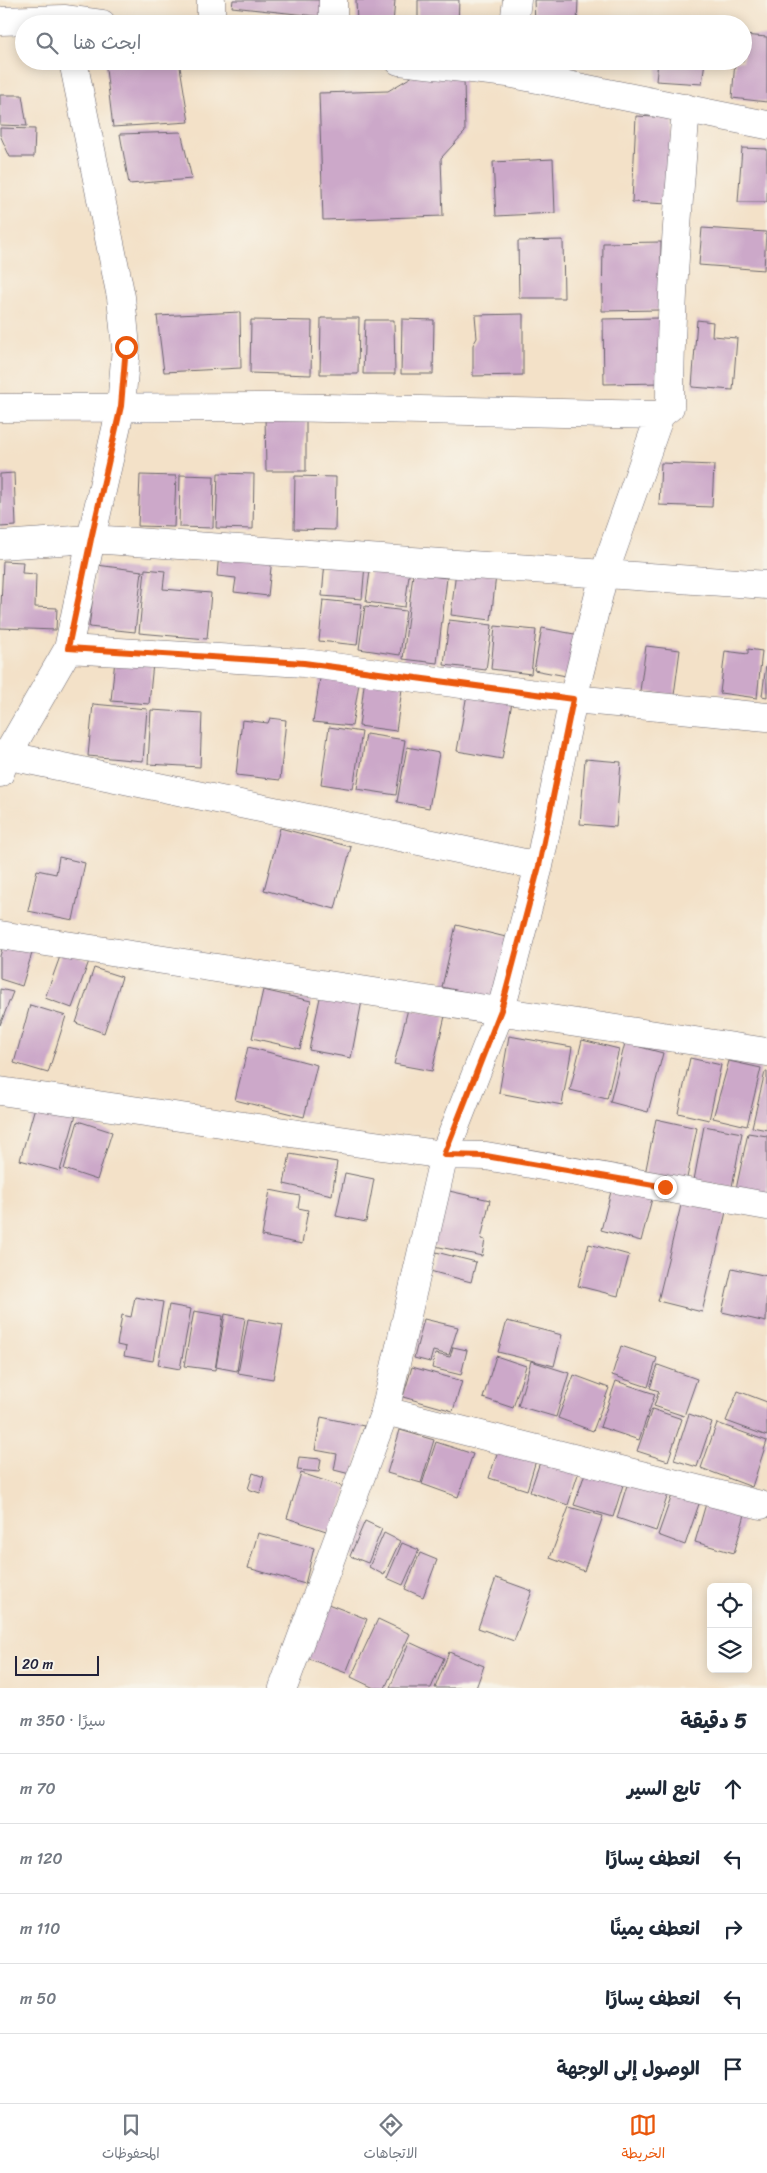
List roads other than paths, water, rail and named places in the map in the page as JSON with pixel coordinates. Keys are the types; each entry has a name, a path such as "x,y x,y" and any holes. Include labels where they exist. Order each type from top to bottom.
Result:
{"street":[{"path":"211,15 212,0"},
{"path":"333,0 333,15"},
{"path":"515,15 517,0"},
{"path":"0,21 15,19"},
{"path":"75,70 121,297 126,347 121,406 68,648 2,760 539,866"},
{"path":"522,70 686,108 767,124"},
{"path":"283,1688 386,1411 444,1155 501,1010 539,866 573,699 604,574 660,415 670,407 670,345 676,224 686,108"},
{"path":"0,408 121,406 288,407 660,415"},
{"path":"0,545 91,539 767,585"},
{"path":"68,648 304,663 573,699 767,717"},
{"path":"0,935 501,1010 534,1018 767,1052"},
{"path":"0,1091 444,1155 486,1156 767,1206"},
{"path":"386,1411 761,1505"}]}
